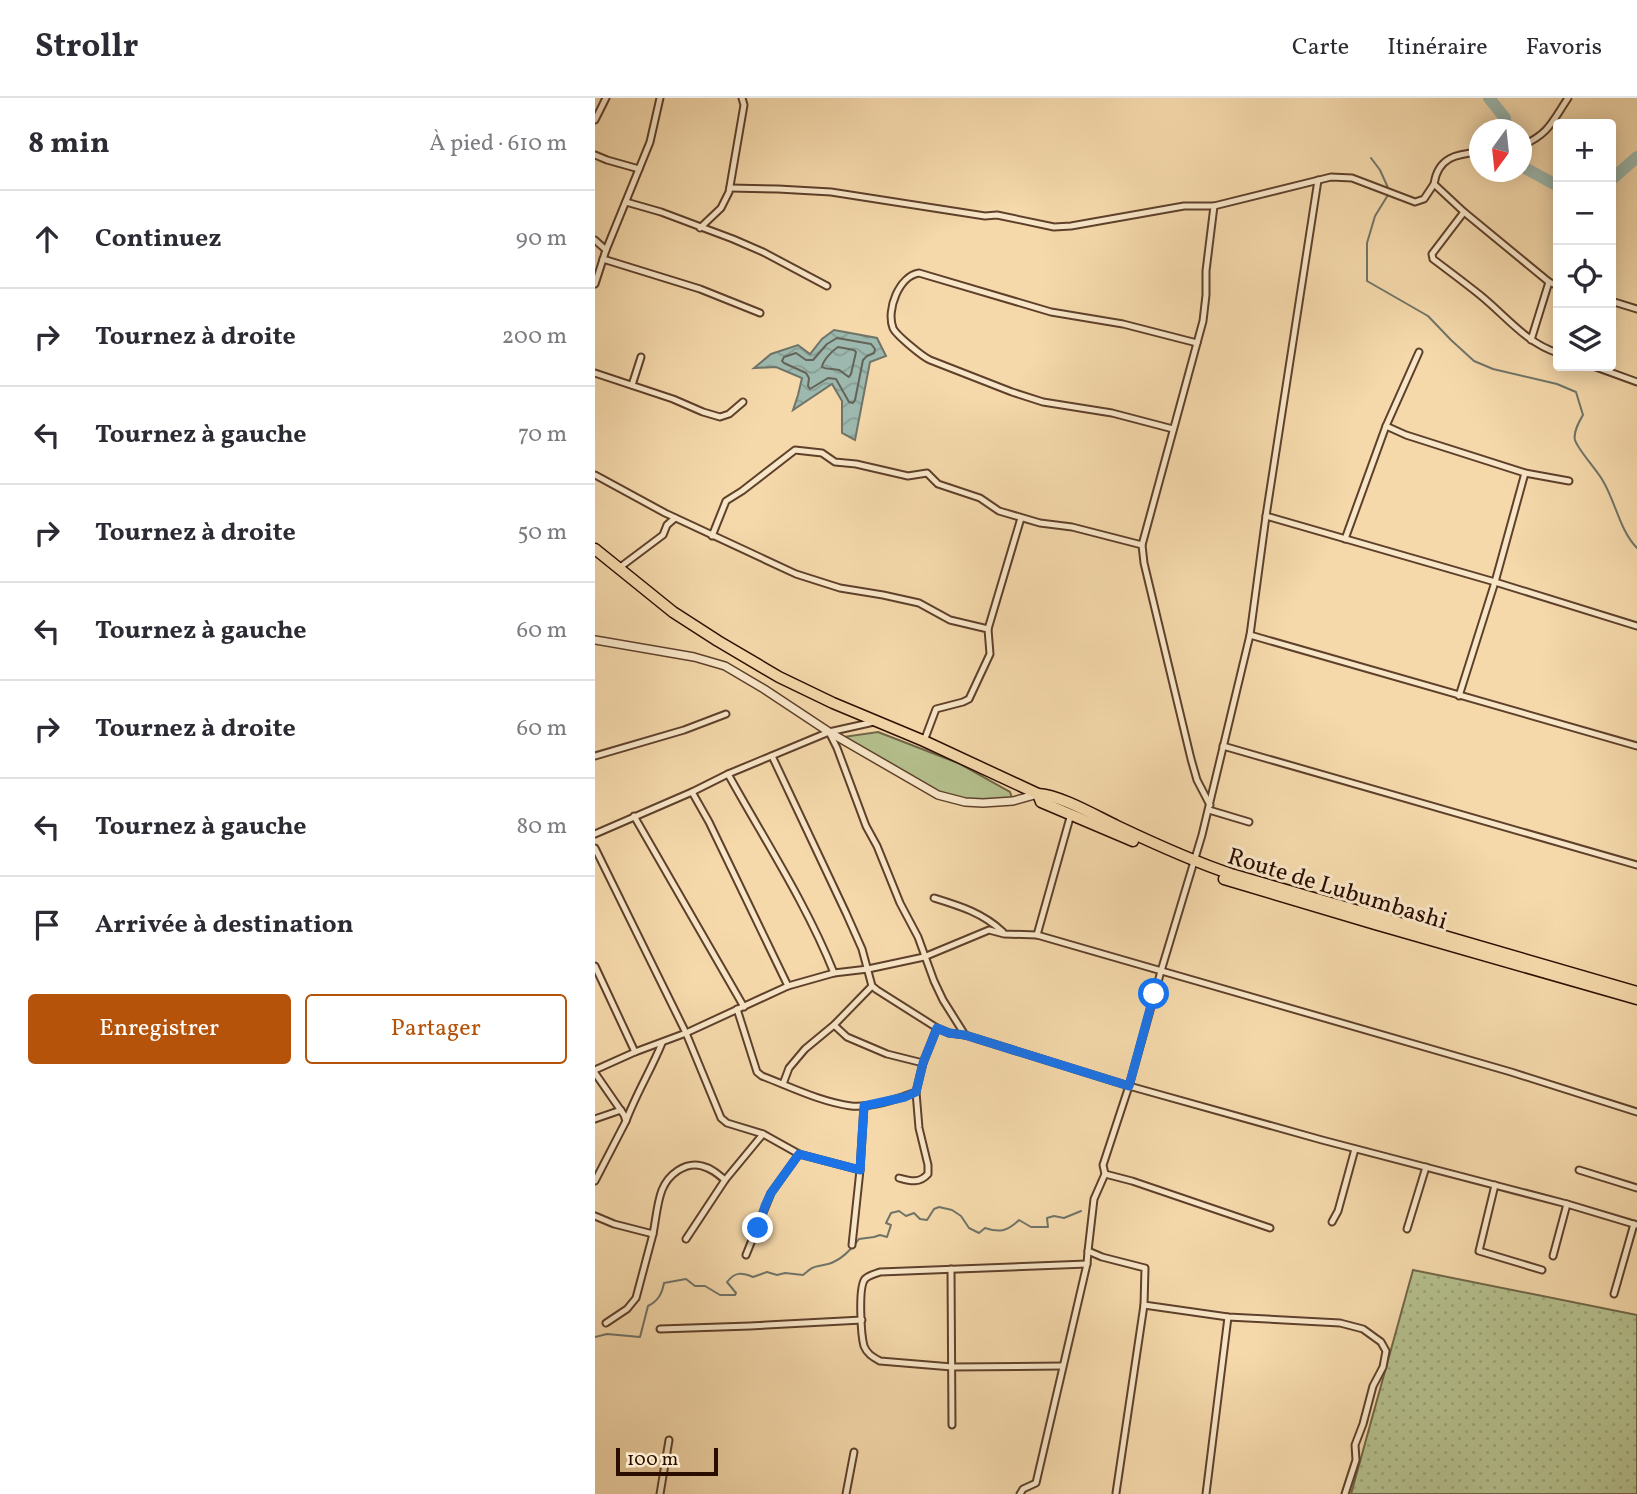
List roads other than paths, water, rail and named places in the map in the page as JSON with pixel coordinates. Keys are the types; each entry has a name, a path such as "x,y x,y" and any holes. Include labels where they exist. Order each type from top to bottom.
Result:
{"highway":[{"name":"Route de Lubumbashi","path":"595,549 673,612 779,677 1038,794 1047,794 1193,864 1637,992"},
{"name":"Route de Lubumbashi","path":"1038,794 1041,802 1282,897 1637,999"}],"street":[{"path":"595,120 606,98"},
{"path":"595,284 650,142 660,98"},
{"path":"700,228 726,201 743,113 742,98"},
{"path":"1532,141 1552,125 1568,98"},
{"path":"730,188 831,192 985,216 997,215 1054,227 1090,224 1185,206 1213,206 1331,177 1352,178 1415,202 1424,199 1434,184 1438,170 1452,156 1469,153"},
{"path":"595,155 639,169"},
{"path":"1020,1494 1023,1489 1036,1483 1087,1264 1094,1199 1105,1174 1103,1164 1129,1086 1210,808 1250,635 1318,180"},
{"path":"1434,184 1464,212 1553,284"},
{"path":"626,202 661,212 763,252 827,286"},
{"path":"1213,206 1203,321 1142,545 1144,563 1197,780 1210,808 1249,822"},
{"path":"1464,212 1431,257 1531,340 1553,352"},
{"path":"595,240 606,250"},
{"path":"603,259 700,289 760,313"},
{"path":"1173,429 1112,413 1044,402 923,357 894,330 892,306 902,285 913,274 919,273 1051,312 1123,324 1197,343"},
{"path":"1531,340 1549,282"},
{"path":"1616,303 1637,309"},
{"path":"1345,539 1386,426 1419,352"},
{"path":"632,385 641,357"},
{"path":"1607,371 1637,382"},
{"path":"595,373 720,417 729,414 743,402"},
{"path":"1386,426 1406,435 1525,473 1569,481"},
{"path":"712,536 726,500 742,491 795,450 822,453 835,462 908,476 927,472 938,484 981,498 999,511 1040,523 1072,527 1142,545"},
{"path":"1459,696 1495,582 1525,473"},
{"path":"595,475 675,518 796,575 840,588 919,603 950,620 988,629"},
{"path":"1266,516 1637,626"},
{"path":"619,568 663,535 667,525 675,518"},
{"path":"924,741 936,709 969,699 990,654 988,629 1021,518"},
{"path":"1250,635 1637,746"},
{"path":"595,640 694,657 725,666 829,733 938,795 965,802 999,803 1038,794"},
{"path":"595,756 671,734 726,714"},
{"path":"595,834 728,774 829,733 878,721"},
{"path":"829,733 866,826 918,937 943,1000 965,1035"},
{"path":"1223,746 1637,865"},
{"path":"772,756 846,913 862,949 872,986 877,990 949,1033 965,1035 1129,1086 1567,1204 1635,1225 1614,1294"},
{"path":"728,774 794,889 834,973"},
{"path":"692,792 788,986"},
{"path":"1037,935 1071,814"},
{"path":"634,816 741,1008 757,1072 827,1100 853,1106 905,1097 916,1092"},
{"path":"595,849 685,1032 721,1118 727,1123 763,1134 799,1154 860,1170"},
{"path":"935,898 973,911 991,921 1005,934"},
{"path":"626,1121 595,1072 788,986 834,973 924,957 989,930 1005,934 1037,935 1511,1072 1637,1112"},
{"path":"595,966 635,1052"},
{"path":"783,1084 789,1068 805,1049 834,1025 872,986"},
{"path":"834,1025 847,1037 887,1054 923,1063"},
{"path":"899,1178 919,1181 928,1174 919,1128 916,1092 923,1063 937,1028"},
{"path":"596,1178 662,1043"},
{"path":"852,1245 864,1106"},
{"path":"595,1119 621,1111"},
{"path":"686,1239 725,1180 763,1134"},
{"path":"1332,1222 1338,1211 1355,1149"},
{"path":"746,1255 771,1193 799,1154"},
{"path":"606,1323 627,1309 636,1298 663,1187 668,1179 684,1167 694,1164 715,1172 725,1180"},
{"path":"1407,1229 1426,1167"},
{"path":"1579,1170 1637,1188"},
{"path":"1105,1174 1270,1228"},
{"path":"1495,1185 1479,1251 1542,1270"},
{"path":"1553,1256 1567,1204"},
{"path":"595,1216 653,1234"},
{"path":"1088,1251 1145,1268 1144,1305 1116,1493"},
{"path":"1062,1366 952,1367 880,1362 870,1355 864,1346 862,1285 866,1278 880,1272 1087,1264"},
{"path":"951,1269 952,1425"},
{"path":"1144,1305 1228,1317 1340,1323 1363,1329 1381,1342 1386,1351 1383,1367 1373,1386 1355,1445 1356,1460 1345,1494"},
{"path":"1206,1494 1228,1317"},
{"path":"660,1329 862,1320"},
{"path":"660,1494 669,1440"},
{"path":"846,1494 854,1452"}],"water":[{"path":"834,330 877,338 886,356 870,362 855,440 842,433 842,401 832,384 793,410 802,378 776,367 754,368 771,354 798,345 810,354 822,339"}],"waterway":[{"path":"1489,98 1505,119"},
{"path":"1616,176 1637,157"},
{"path":"1371,158 1389,190"},
{"path":"1532,172 1553,183"},
{"path":"1388,195 1375,216 1367,243 1367,281 1428,316 1474,361 1493,369 1557,384 1576,392 1583,415 1575,440 1603,481 1626,533 1637,548"},
{"path":"595,1337 607,1334 640,1337 648,1306 659,1297 664,1283 686,1279 695,1286 705,1286 720,1295 735,1295 727,1282 736,1275 753,1277 767,1272 777,1275 803,1275 813,1268 837,1260 859,1239 880,1235 887,1237 891,1225 886,1223 891,1213 899,1211 906,1216 914,1213 920,1219 927,1220 934,1209 939,1207 952,1210 961,1216 969,1228 979,1233 985,1228 1003,1230 1019,1220 1031,1227 1048,1227 1047,1218 1064,1218 1081,1211"}]}
